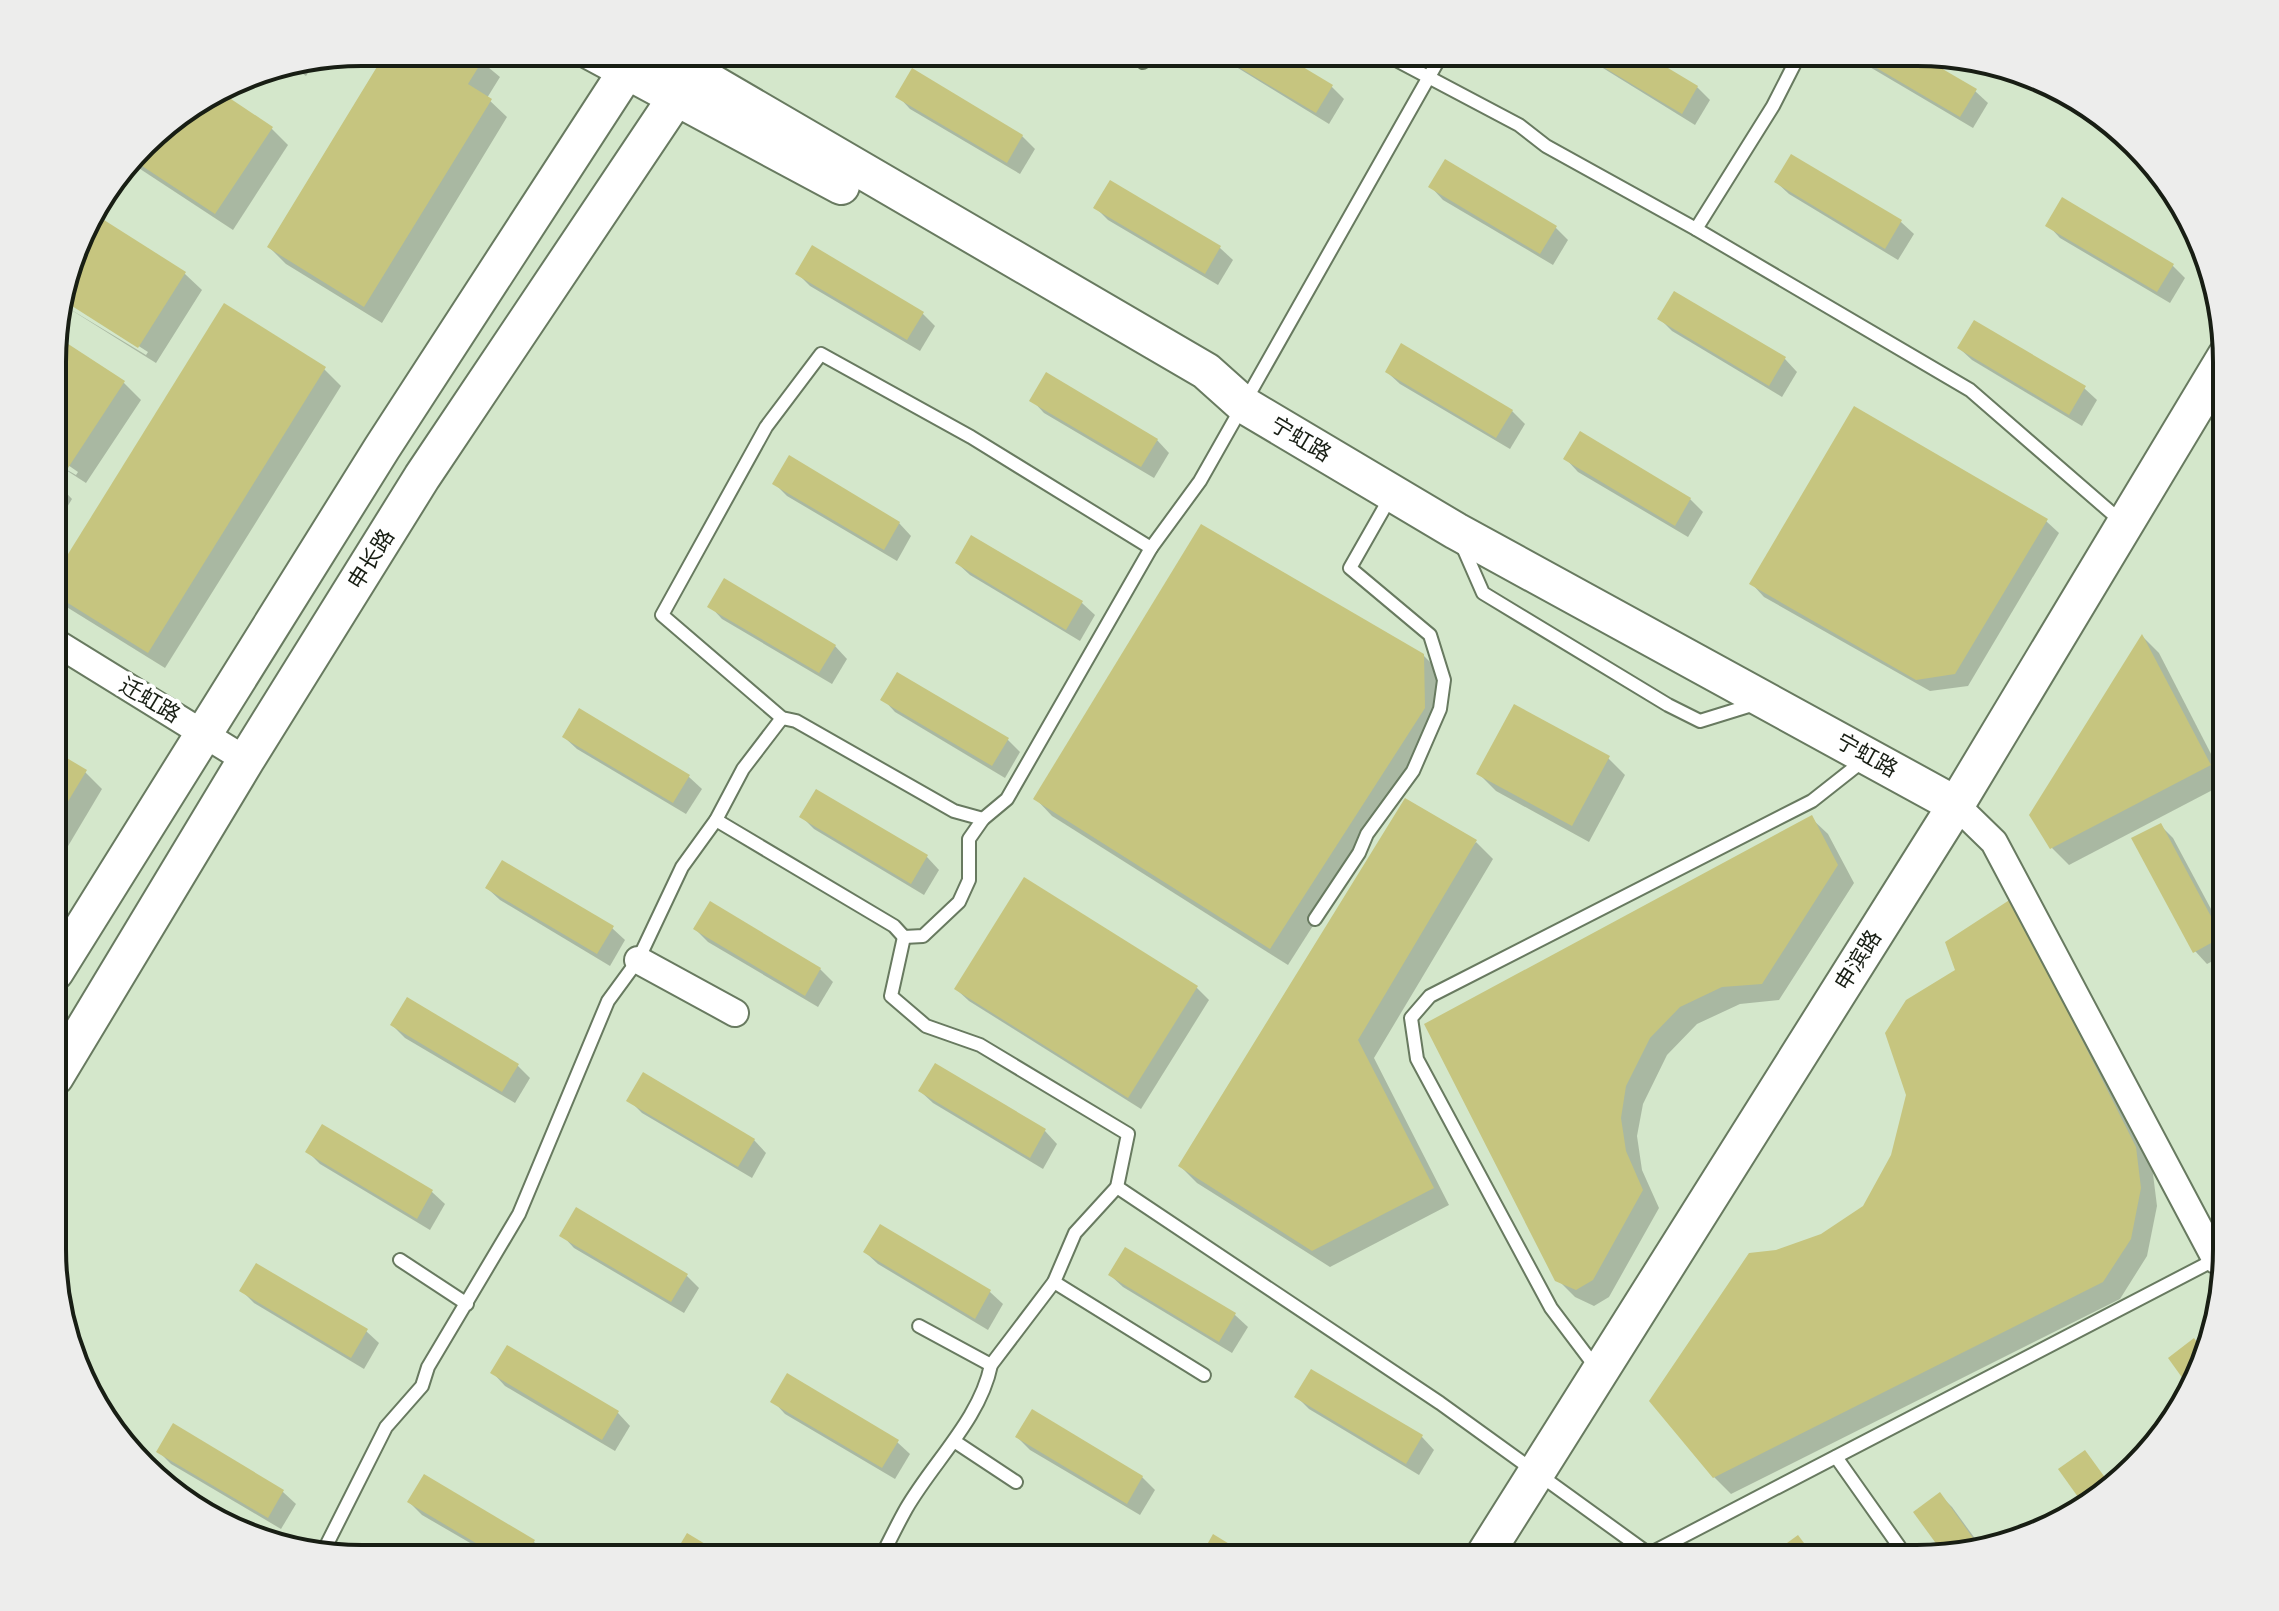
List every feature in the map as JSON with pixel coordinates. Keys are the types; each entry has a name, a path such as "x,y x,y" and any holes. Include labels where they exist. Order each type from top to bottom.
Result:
{"main road":[{"path":"66,954 382,448 629,66"},
{"name":"宁虹路","path":"652,66 691,74 1206,371 1244,405 1456,531 1956,805"},
{"name":"申长路","path":"66,1059 246,760 422,477 691,74"},
{"name":"申滨路","path":"1491,1545 1956,805 2213,378"}],"street":[{"name":"迁虹路","path":"66,649 246,760"},
{"path":"1956,805 1994,842 2213,1242"},
{"path":"638,960 735,1013"}],"lane":[{"path":"1404,66 1519,125 1546,146 1696,229 1970,390 2126,526"},
{"path":"904,937 923,936 959,902 969,880 969,839 983,819 1007,799 1151,548 1200,481 1436,66"},
{"path":"1696,229 1773,106 1793,66"},
{"path":"983,819 954,811 796,721 782,718 662,615 766,427 821,354 971,437 1151,548"},
{"path":"1315,919 1359,853 1367,834 1413,771 1440,709 1444,680 1430,635 1350,568 1393,494"},
{"path":"1456,531 1483,593 1668,705 1700,721 1765,701"},
{"path":"328,1543 386,1427 422,1386 428,1367 519,1214 608,1001 638,960 682,867 716,820 743,769 782,718"},
{"path":"1599,1372 1551,1308 1417,1059 1411,1018 1430,996 1812,801 1869,756"},
{"path":"716,820 894,926 904,937"},
{"path":"887,1545 907,1507 954,1441 988,1381 991,1365 1054,1282 1075,1233 1117,1187 1128,1134 980,1045 926,1026 891,996 904,937"},
{"path":"1117,1187 1440,1403 1636,1545"},
{"path":"400,1260 467,1304"},
{"path":"1666,1545 2212,1261"},
{"path":"1054,1282 1204,1375"},
{"path":"919,1326 991,1365"},
{"path":"954,1441 1016,1482"},
{"path":"1836,1457 1898,1545"}],"building":[{"path":"377,66 479,66 468,84 492,99 364,307 267,247"},
{"path":"1237,66 1301,66 1333,85 1316,113"},
{"path":"1601,66 1665,66 1698,86 1682,114"},
{"path":"1873,66 1940,67 1977,89 1960,117"},
{"path":"912,68 1023,135 1007,163 895,97"},
{"path":"229,98 273,127 215,214 141,165 182,127"},
{"path":"1791,154 1902,220 1885,249 1774,182"},
{"path":"1445,159 1557,226 1540,254 1428,187"},
{"path":"1110,180 1221,246 1205,274 1093,208"},
{"path":"2062,197 2174,264 2157,292 2045,226"},
{"path":"103,219 186,272 138,348 72,306 82,267"},
{"path":"812,245 924,312 907,340 795,274"},
{"path":"1674,291 1786,357 1769,386 1657,319"},
{"path":"224,303 326,367 148,653 66,602 66,557"},
{"path":"1974,320 2086,386 2069,415 1957,348"},
{"path":"67,343 125,381 68,468 66,467"},
{"path":"1401,343 1513,410 1496,438 1385,372"},
{"path":"1046,372 1158,439 1141,467 1029,401"},
{"path":"1854,406 2048,519 1955,674 1916,680 1749,584"},
{"path":"1580,431 1691,498 1675,526 1563,459"},
{"path":"789,455 900,522 884,550 772,484"},
{"path":"1201,524 1424,654 1425,708 1270,949 1033,799"},
{"path":"971,535 1083,601 1066,630 955,563"},
{"path":"724,578 836,645 819,673 707,607"},
{"path":"2142,634 2211,765 2050,849 2029,815"},
{"path":"897,672 1009,738 992,766 880,700"},
{"path":"1514,704 1610,756 1572,826 1476,774"},
{"path":"579,708 690,775 673,803 562,737"},
{"path":"66,758 87,770 66,805"},
{"path":"816,789 928,855 911,884 799,817"},
{"path":"1405,798 1477,840 1358,1040 1434,1188 1312,1251 1178,1166"},
{"path":"1812,815 1838,865 1762,984 1722,987 1680,1007 1650,1038 1626,1086 1621,1118 1626,1151 1643,1190 1593,1280 1576,1290 1555,1281 1424,1024"},
{"path":"2161,823 2213,920 2213,942 2193,953 2131,838"},
{"path":"502,860 614,926 597,954 485,888"},
{"path":"1024,877 1198,986 1128,1098 954,989"},
{"path":"2011,899 2136,1147 2141,1188 2131,1239 2103,1282 1713,1478 1649,1401 1749,1253 1776,1250 1821,1234 1863,1206 1891,1155 1906,1095 1885,1033 1906,1000 1955,970 1945,942"},
{"path":"710,901 821,968 805,996 693,929"},
{"path":"407,997 519,1064 502,1092 390,1025"},
{"path":"935,1063 1046,1129 1030,1158 918,1091"},
{"path":"643,1072 755,1139 738,1167 626,1101"},
{"path":"322,1124 433,1190 417,1219 305,1152"},
{"path":"576,1207 688,1274 671,1302 559,1236"},
{"path":"880,1224 991,1290 975,1319 863,1252"},
{"path":"1125,1247 1236,1313 1219,1342 1108,1275"},
{"path":"256,1263 368,1329 351,1358 239,1291"},
{"path":"2194,1338 2197,1343 2183,1378 2168,1358"},
{"path":"507,1345 619,1411 602,1440 490,1373"},
{"path":"1311,1369 1423,1435 1406,1464 1294,1397"},
{"path":"787,1373 899,1440 882,1468 770,1402"},
{"path":"1032,1409 1143,1476 1127,1504 1015,1437"},
{"path":"173,1423 284,1490 268,1518 156,1452"},
{"path":"2085,1450 2105,1478 2078,1497 2058,1469"},
{"path":"424,1474 535,1540 532,1545 479,1545 407,1502"},
{"path":"1940,1492 1974,1539 1936,1544 1913,1512"},
{"path":"687,1533 707,1545 680,1545"},
{"path":"1213,1534 1231,1545 1207,1545"},
{"path":"1798,1535 1806,1545 1784,1545"}]}
